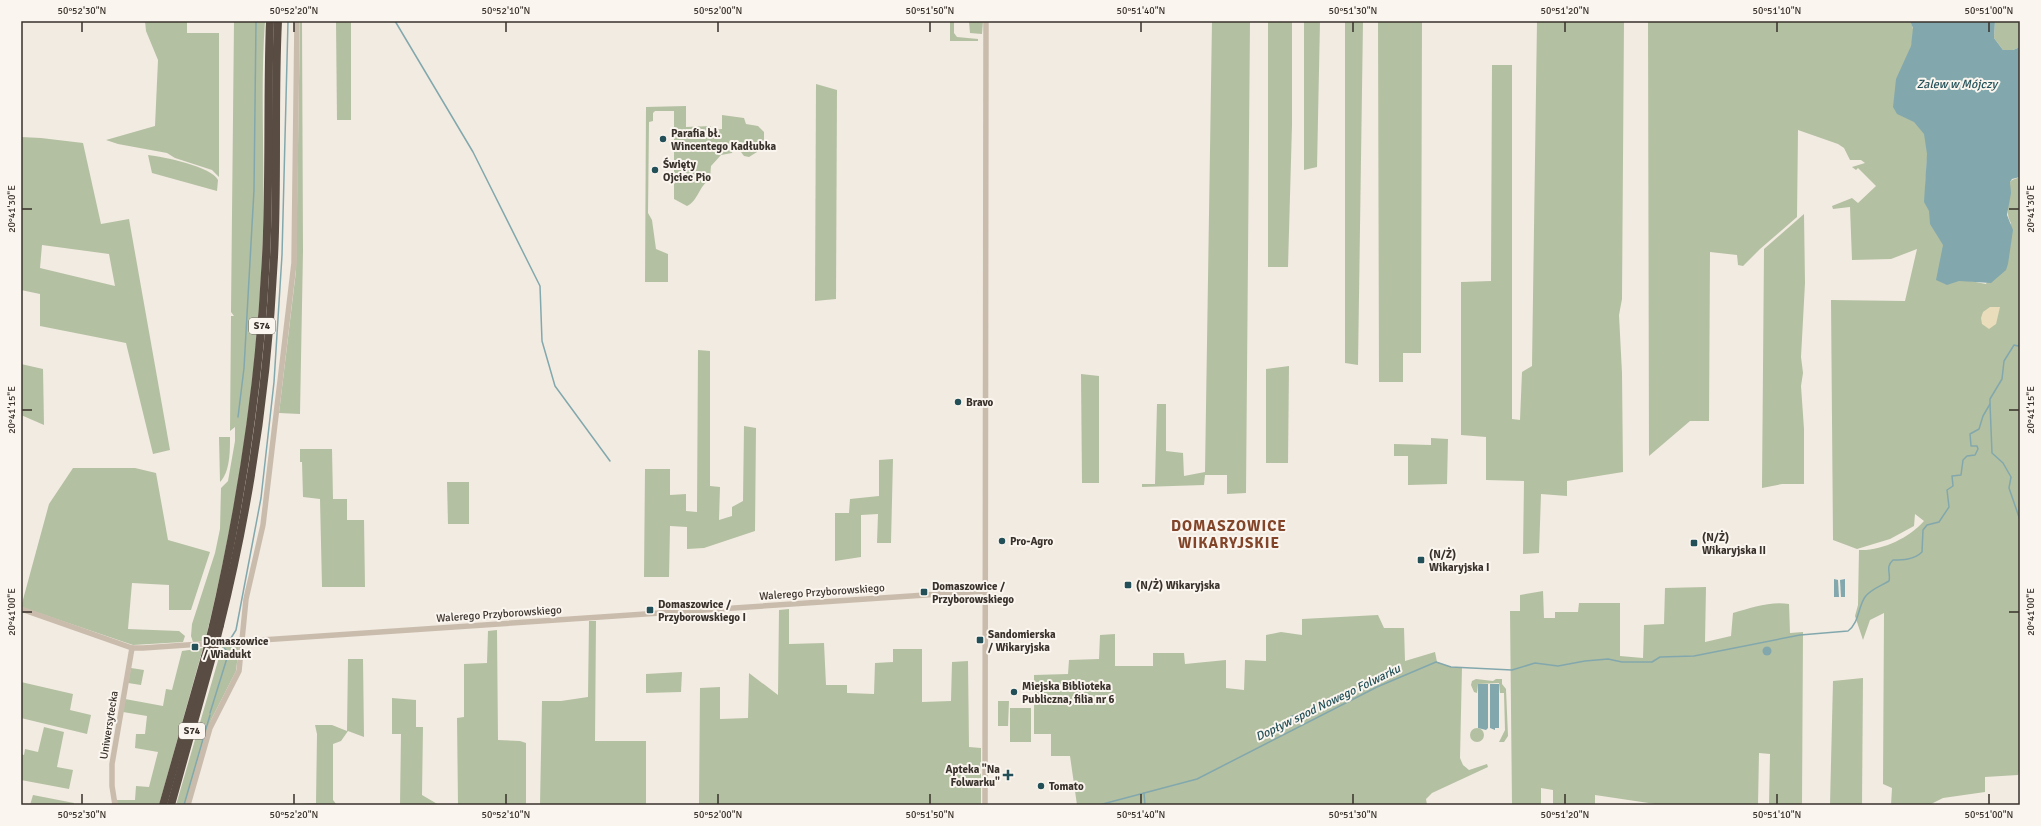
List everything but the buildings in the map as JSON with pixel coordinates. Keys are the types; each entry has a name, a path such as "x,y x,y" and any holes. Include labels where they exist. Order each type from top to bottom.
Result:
{"highway":[{"name":"S74","path":"216,626 241,492 260,345 268,224 270,21"},
{"name":"S74","path":"171,805 247,500 260,414 268,346 275,231 278,21"},
{"name":"S74","path":"163,805 209,657"}],"street":[{"path":"188,805 208,733 239,671 248,589 264,521 293,273 297,21"},
{"path":"985,805 986,21"},
{"name":"Walerego Przyborowskiego","path":"21,609 132,648 985,591"},
{"name":"Uniwersytecka","path":"115,805 112,786 112,764 132,648"}],"green space":[{"path":"145,21 187,21 187,33 219,33 219,177 212,170 175,158 167,153 118,144 106,140 155,126 158,60 146,31"},
{"path":"234,21 265,21 263,74 263,231 261,283 252,386 237,489 217,591 205,641 193,642 191,636 192,624 215,553 220,529 221,488 228,481 235,441 235,427 230,431 231,316 234,316 231,312"},
{"path":"300,21 302,21 303,251 300,414 279,413 296,271"},
{"path":"336,21 351,21 351,120 337,120"},
{"path":"950,21 954,21 954,33 957,37 978,39 978,41 950,41"},
{"path":"969,21 983,21 982,34 970,33"},
{"path":"1212,21 1250,21 1246,493 1227,494 1227,475 1205,475 1204,485 1142,487 1142,484 1155,484 1157,404 1166,404 1166,451 1183,453 1184,476 1205,472"},
{"path":"1268,21 1292,21 1292,125 1288,267 1268,267"},
{"path":"1304,21 1320,21 1317,167 1304,170"},
{"path":"1345,21 1363,21 1358,365 1345,363"},
{"path":"1378,21 1422,21 1421,353 1403,353 1403,382 1379,382"},
{"path":"1537,21 1624,21 1622,299 1619,315 1622,373 1623,472 1567,481 1567,496 1541,494 1539,553 1523,554 1524,481 1486,480 1486,437 1461,435 1461,282 1491,281 1492,65 1512,65 1512,419 1520,420 1522,372 1532,366"},
{"path":"1648,21 1910,21 1913,35 1912,45 1907,59 1926,139 1928,141 1925,192 1937,230 1959,281 1970,281 1986,284 2011,223 2008,214 2010,182 2020,177 2020,766 2018,775 1985,777 1985,792 1943,798 1929,805 1891,805 1892,788 1883,784 1884,613 1870,620 1863,640 1855,616 1858,605 1859,550 1868,550 1886,546 1911,533 1924,521 1915,514 1914,526 1890,539 1857,549 1833,540 1831,300 1905,301 1917,249 1891,259 1852,260 1850,207 1833,209 1832,206 1852,198 1858,203 1876,186 1858,168 1856,170 1852,167 1865,163 1861,160 1850,160 1844,148 1838,144 1798,130 1797,217 1743,266 1738,265 1737,255 1710,252 1709,421 1690,421 1649,456"},
{"path":"1995,21 2020,21 2020,47 2013,50 2003,50 1994,38"},
{"path":"816,84 837,90 836,299 815,301"},
{"path":"686,106 686,127 711,126 711,130 722,129 722,115 744,118 746,124 758,126 764,132 764,141 758,143 757,152 749,157 744,156 738,148 734,147 732,153 721,155 711,166 710,179 703,185 694,201 687,206 674,199 674,111 655,111 653,113 653,121 649,122 648,213 652,220 656,249 668,254 668,282 645,282 646,107"},
{"path":"21,137 83,143 101,224 129,219 170,450 153,454 126,343 40,326 40,294 21,290","holes":["42,245 109,254 115,286 40,268"]},
{"path":"148,155 186,163 206,170 214,175 218,180 217,191 152,173"},
{"path":"1804,214 1805,283 1801,357 1803,373 1801,386 1804,429 1804,484 1782,484 1762,488 1764,249"},
{"path":"698,350 710,351 710,486 720,487 719,520 732,516 732,507 743,501 744,426 756,428 755,531 704,548 687,549 687,527 670,526 669,577 644,577 645,469 670,469 670,495 686,494 686,511 697,512"},
{"path":"21,364 43,369 44,425 21,415"},
{"path":"1289,366 1288,463 1266,463 1266,369"},
{"path":"1081,374 1099,376 1099,483 1082,483"},
{"path":"219,437 230,437 228,467 220,482"},
{"path":"1431,438 1448,439 1447,484 1408,485 1408,456 1394,456 1394,444 1431,445"},
{"path":"300,449 332,449 333,499 347,499 347,520 364,520 365,587 322,587 320,499 303,497"},
{"path":"893,459 891,543 877,543 878,514 861,515 861,557 835,561 835,513 849,513 850,499 879,496 879,460"},
{"path":"73,468 135,468 156,473 168,540 210,552 191,610 169,610 169,585 132,583 128,629 179,631 185,636 183,642 133,645 21,607 49,504"},
{"path":"447,482 469,482 469,524 448,524"},
{"path":"1706,587 1705,642 1731,636 1733,613 1775,603 1789,604 1790,633 1803,632 1802,805 1769,805 1770,754 1759,753 1758,805 1662,805 1595,795 1595,805 1553,805 1553,790 1541,788 1541,805 1512,805 1510,611 1520,611 1520,595 1543,591 1544,618 1555,618 1555,612 1578,612 1579,603 1620,603 1620,656 1643,658 1644,625 1664,624 1665,588"},
{"path":"789,609 789,644 824,643 826,685 847,685 847,693 874,694 875,663 893,662 893,649 922,649 922,702 951,701 952,662 968,661 969,747 981,748 981,805 699,805 700,688 720,687 720,719 748,718 749,673 778,695 779,610"},
{"path":"1378,615 1384,628 1404,628 1405,661 1435,652 1437,662 1451,667 1462,667 1460,758 1463,765 1469,770 1487,764 1488,767 1432,793 1426,799 1427,805 1077,805 1070,756 1051,756 1051,734 1034,734 1034,675 1068,674 1069,660 1099,659 1100,635 1115,634 1115,666 1153,666 1153,653 1184,653 1185,664 1226,660 1226,688 1244,690 1245,660 1266,661 1266,635 1281,632 1302,635 1302,619"},
{"path":"589,621 596,621 595,741 646,741 646,805 540,805 542,701 561,701 588,697"},
{"path":"497,630 498,740 520,741 526,743 526,805 458,805 457,718 464,717 464,664 487,663 488,631"},
{"path":"239,645 236,671 211,720 186,805 176,805 222,647"},
{"path":"203,648 159,805 118,805 116,800 135,800 136,786 149,787 158,752 135,748 136,734 145,734 147,716 123,712 125,699 163,706 166,689 172,690 182,651"},
{"path":"348,659 363,659 364,737 348,731 341,741 333,744 333,800 336,804 370,805 281,805 316,803 317,734 315,725 332,725 347,731"},
{"path":"131,668 144,670 141,685 128,683"},
{"path":"682,672 681,692 646,693 646,674"},
{"path":"1863,678 1862,805 1830,805 1833,681"},
{"path":"1476,679 1493,681 1496,679 1502,679 1502,684 1506,689 1508,736 1504,742 1499,742 1505,730 1504,693 1500,693 1499,683 1478,684 1477,693 1474,692 1471,685 1472,681"},
{"path":"21,682 73,694 70,710 91,715 87,734 21,718"},
{"path":"392,698 416,700 416,727 423,727 422,795 439,805 400,805 401,734 392,734"},
{"path":"998,701 1009,701 1008,726 998,726"},
{"path":"1010,708 1031,708 1031,742 1010,742"},
{"path":"44,727 64,732 57,767 73,770 69,789 21,780 21,754 24,755 25,749 38,752"},
{"path":"1477,728 1482,730 1484,735 1482,740 1477,742 1472,740 1470,735 1472,730"},
{"path":"33,795 74,803 74,805 30,805"}],"sand":[{"path":"1990,307 2000,307 1996,324 1989,329 1982,324 1981,318 1983,312"}],"water":[{"name":"Zalew w Mójczy","path":"1910,21 1995,21 1994,38 2003,50 2013,50 2020,47 2020,177 2012,179 2010,182 2011,193 2007,215 2013,230 2008,264 2006,270 1991,283 1959,281 1947,285 1936,280 1943,245 1930,224 1929,211 1924,202 1927,154 1924,134 1914,122 1897,114 1893,107 1896,79 1911,46 1913,28"},
{"path":"1834,579 1838,580 1839,597 1834,597"},
{"path":"1845,579 1845,597 1841,597 1840,580"},
{"path":"1767,646 1772,651 1767,656 1762,651"},
{"path":"1478,684 1488,684 1488,728 1486,730 1478,728"},
{"path":"1490,684 1499,684 1499,728 1495,728 1495,730 1490,728"},
{"path":"1315,708 1318,714 1290,725 1290,716"}],"waterway":[{"path":"238,417 244,368 254,190 256,21"},
{"path":"223,639 231,638 236,630 261,498 274,382 282,255 288,21"},
{"path":"395,21 473,152 540,286 542,341 555,386 610,461"},
{"name":"Dopływ spod Nowego Folwarku","path":"1099,805 1197,779 1377,687 1436,662 1451,667 1512,670 1535,663 1558,666 1585,661 1608,659 1622,662 1652,662 1660,657 1694,656 1800,635 1848,631 1852,628 1867,594 1889,581 1889,565 1893,560 1904,560 1919,555 1922,552 1923,530 1927,525 1939,522 1949,507 1947,490 1953,486 1952,476 1961,475 1963,460 1967,456 1975,455 1978,449 1977,446 1971,446 1970,434 1979,429 1983,416 1990,404 1990,399 2002,379 2004,361 2014,345 2018,346 2020,343"},
{"path":"1990,404 1992,453 2003,463 2011,477 2009,488 2020,520"},
{"path":"210,713 227,658 228,652 224,648"},
{"path":"184,805 210,715"},
{"path":"1144,793 1145,805"}],"place":[{"name":"Parafia bł. Wincentego Kadłubka","path":"663,139"},
{"name":"Święty Ojciec Pio","path":"655,170"},
{"name":"Bravo","path":"958,402"},
{"name":"Pro-Agro","path":"1002,541"},
{"name":"(N/Ż) Wikaryjska II","path":"1694,543"},
{"name":"(N/Ż) Wikaryjska I","path":"1421,560"},
{"name":"(N/Ż) Wikaryjska","path":"1128,585"},
{"name":"Domaszowice / Przyborowskiego","path":"924,592"},
{"name":"Domaszowice / Przyborowskiego I","path":"650,610"},
{"name":"Sandomierska / Wikaryjska","path":"980,640"},
{"name":"Domaszowice / Wiadukt","path":"195,647"},
{"name":"Miejska Biblioteka Publiczna, filia nr 6","path":"1014,692"},
{"name":"Apteka \"Na Folwarku\"","path":"1008,775"},
{"name":"Tomato","path":"1041,786"}],"district":[{"name":"DOMASZOWICE WIKARYJSKIE","path":"1229,534"}]}
